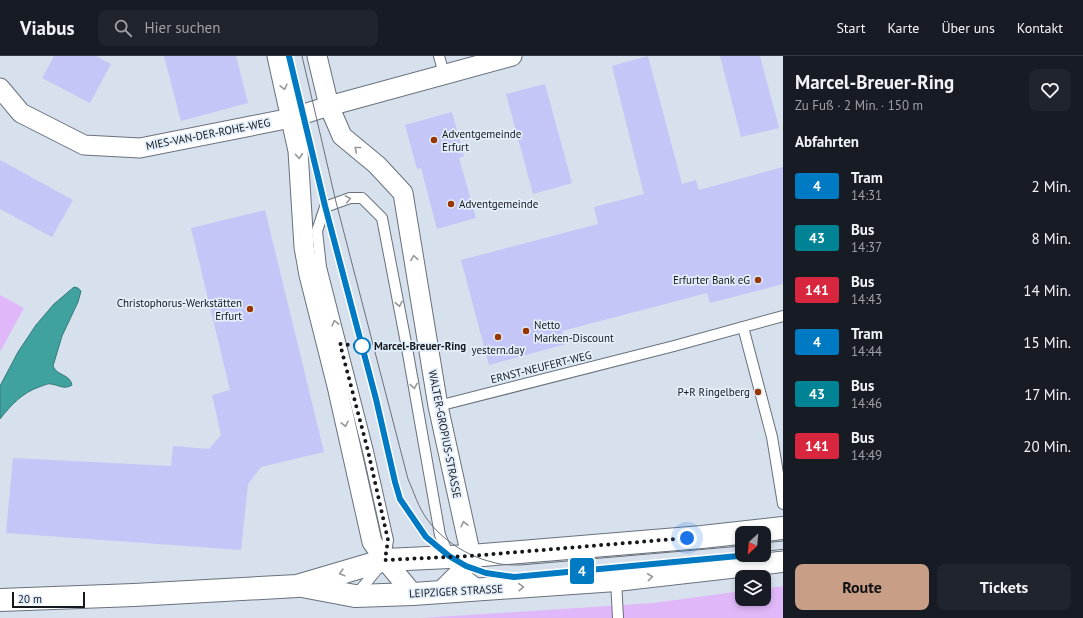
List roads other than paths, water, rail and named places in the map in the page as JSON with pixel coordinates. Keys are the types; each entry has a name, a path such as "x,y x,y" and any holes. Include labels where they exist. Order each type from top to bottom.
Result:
{"main road":[{"name":"LEIPZIGER STRASSE","path":"297,586 385,560 460,561 783,528"},
{"name":"LEIPZIGER STRASSE","path":"0,600 134,595 297,586 355,596 413,594 616,580 783,561"}],"street":[{"path":"277,56 298,151 304,247 309,275 337,386 372,542 413,594"},
{"name":"WALTER-GROPIUS-STRASSE","path":"317,56 329,106 342,136 377,165 403,193 438,406 460,561"},
{"path":"291,118 329,106 512,56"},
{"name":"MIES-VAN-DER-ROHE-WEG","path":"0,88 21,113 84,145 140,148 291,118"},
{"path":"440,592 460,561"}],"lane":[{"path":"439,56 444,74"},
{"path":"355,596 385,560 388,540 368,451 321,267 317,231 325,206 350,198 362,198 382,218 440,535 484,589"},
{"name":"ERNST-NEUFERT-WEG","path":"438,406 681,344 783,316"},
{"path":"743,327 772,437 783,504"},
{"path":"616,580 618,618"}],"tram line":[{"path":"289,56 325,207 377,399 395,482 400,499 426,537 449,556 466,566 486,573 514,577 735,556"},
{"name":"4","path":"289,56 302,115 376,399 395,482 400,499 426,537 449,556 466,566 486,573 514,577 735,556"},
{"path":"302,56 336,202 408,479 421,510 433,527 456,546 473,556 506,565 735,547"},
{"path":"771,542 783,541"},
{"path":"771,552 783,551"}],"place":[{"name":"Adventgemeinde Erfurt","path":"434,140"},
{"name":"Adventgemeinde","path":"451,204"},
{"name":"Erfurter Bank eG","path":"758,280"},
{"name":"Christophorus-Werkstätten Erfurt","path":"250,309"},
{"name":"Netto Marken-Discount","path":"526,331"},
{"name":"yestern.day","path":"498,337"},
{"name":"Marcel-Breuer-Ring","path":"362,346"},
{"name":"P+R Ringelberg","path":"758,392"}]}
